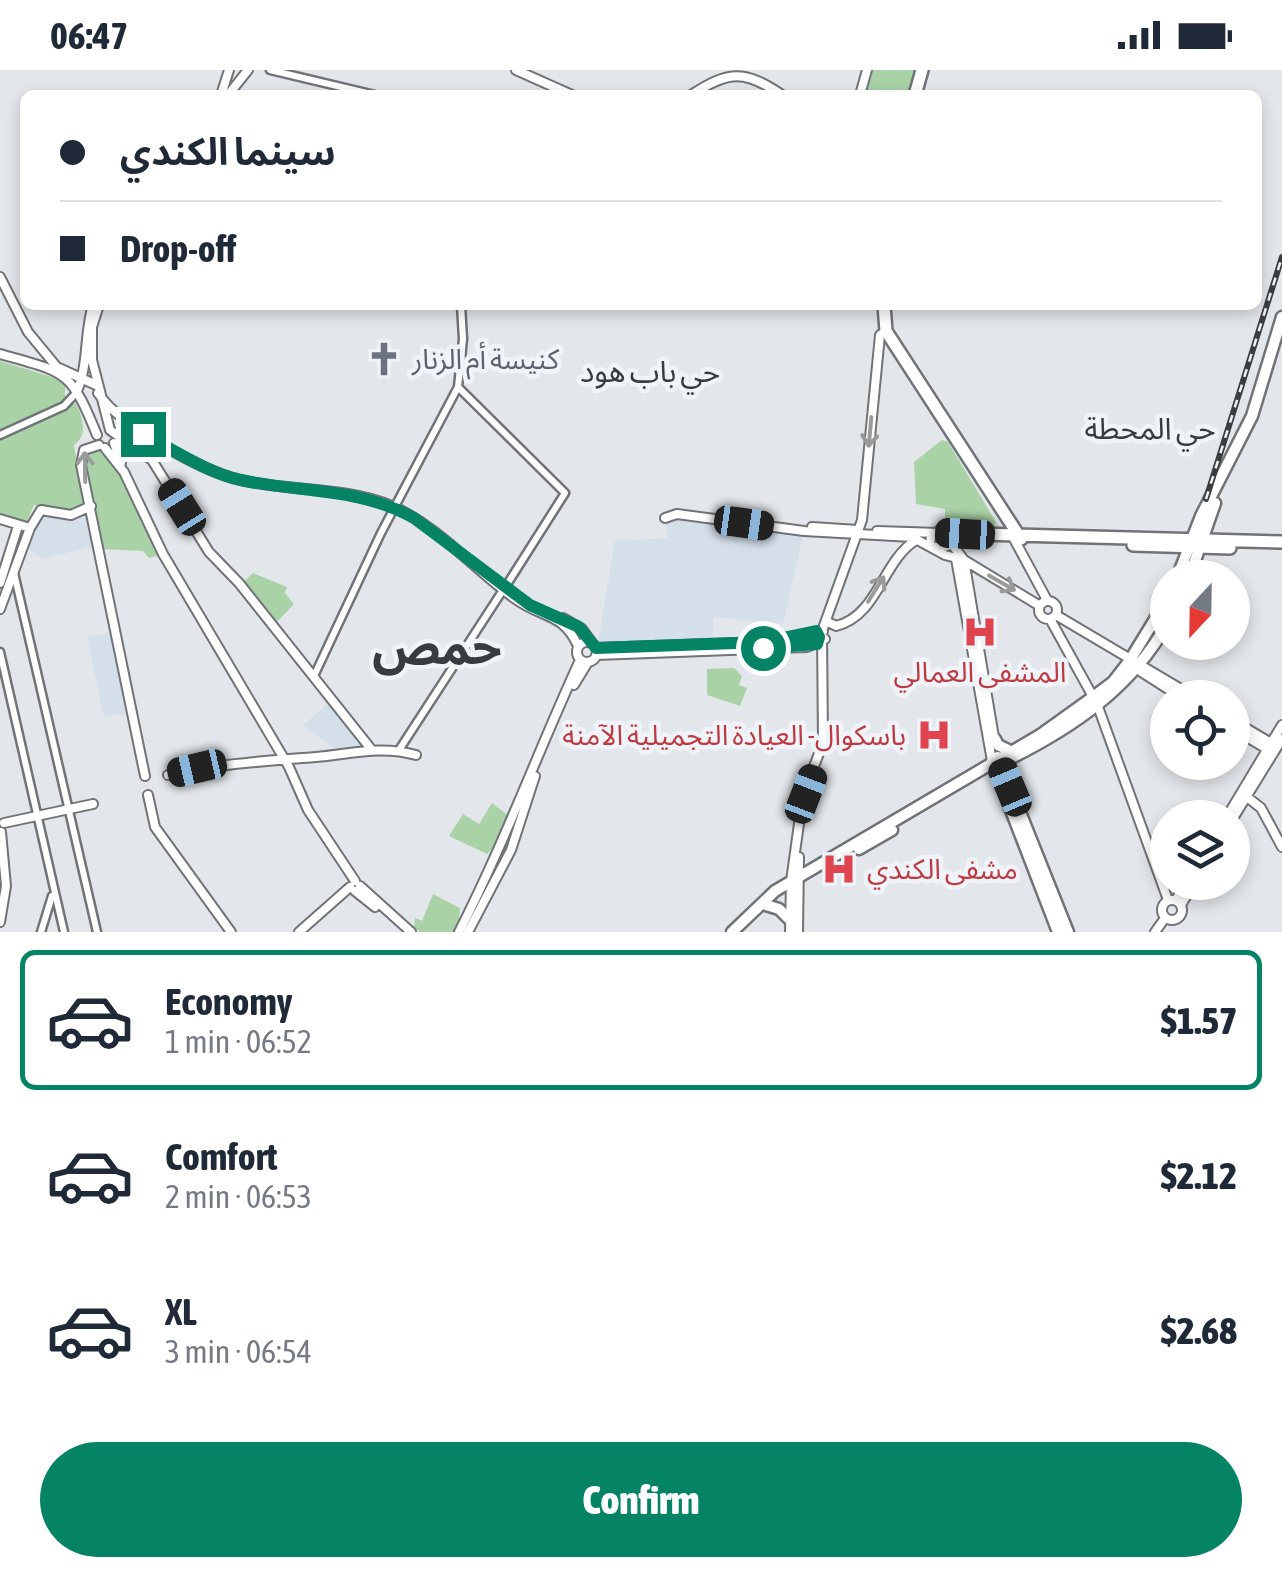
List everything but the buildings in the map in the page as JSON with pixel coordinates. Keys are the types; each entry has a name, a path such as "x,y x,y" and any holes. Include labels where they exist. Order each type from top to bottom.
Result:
{"highway":[{"path":"881,310 883,333 1016,537"},
{"path":"939,533 1196,543 1282,542"},
{"path":"950,542 960,538 1016,537"},
{"path":"1196,543 1282,550"}],"main road":[{"path":"229,90 248,70"},
{"path":"516,70 561,90"},
{"path":"528,70 572,90"},
{"path":"746,70 775,90"},
{"path":"699,90 733,74 759,79"},
{"path":"0,277 28,332 56,366"},
{"path":"94,310 86,328 87,385 97,435 152,460 209,552 239,583 371,749"},
{"path":"95,310 87,385 109,440 163,554 354,885"},
{"path":"1193,560 1196,543 1252,416 1282,316"},
{"path":"794,932 789,918 806,794 826,745 825,633 866,494 883,333"},
{"path":"1187,560 1252,432 1282,336"},
{"path":"0,352 56,366 87,385 132,426 237,480 347,493 394,507 414,518 529,609 565,623 578,646 577,654 584,661"},
{"path":"0,352 87,385"},
{"path":"109,440 84,450 81,465 145,776"},
{"path":"0,609 30,528 41,510 72,514 91,506"},
{"path":"664,513 918,539 1057,606 1053,617 1095,701 1175,901 1179,917 1168,919 1155,932"},
{"path":"0,520 30,528"},
{"path":"0,582 18,526"},
{"path":"857,532 939,533 949,538 960,560 996,762 1068,932"},
{"path":"932,547 929,541 939,533"},
{"path":"1016,537 1046,602 1041,615 1053,617 1163,680"},
{"path":"578,646 584,642 595,649 764,642 825,633 860,613 890,568 918,539"},
{"path":"932,547 950,542"},
{"path":"960,560 996,762 1058,932"},
{"path":"504,588 535,608 569,621 585,632 595,649"},
{"path":"574,636 585,632"},
{"path":"459,932 508,834 548,729 584,661 595,649 825,633"},
{"path":"1136,665 1150,636"},
{"path":"732,932 757,906 794,883 996,762 1067,726 1136,665 1150,646"},
{"path":"468,932 510,850 550,733 584,661"},
{"path":"1136,665 1157,680"},
{"path":"996,762 1095,701"},
{"path":"1239,800 1282,725"},
{"path":"1250,733 1269,746"},
{"path":"1250,737 1269,746"},
{"path":"994,739 1010,751"},
{"path":"1245,800 1282,739"},
{"path":"168,775 220,763 371,749 399,750 416,756"},
{"path":"296,781 304,758"},
{"path":"284,759 304,812 354,885 408,932"},
{"path":"148,794 156,827 230,932"},
{"path":"1247,797 1262,808 1282,847"},
{"path":"0,922 6,886 1,827 94,804"},
{"path":"740,932 794,883"},
{"path":"794,883 794,932"},
{"path":"298,932 354,885"},
{"path":"1168,919 1161,909 1175,901"},
{"path":"766,905 789,918"},
{"path":"1163,932 1168,919"}],"street":[{"path":"270,70 354,90"},
{"path":"314,676 394,507 458,387 461,310"},
{"path":"0,436 64,406 87,385"},
{"path":"399,750 566,492 458,387"},
{"path":"14,572 98,932"},
{"path":"0,652 64,932"},
{"path":"42,932 52,900 52,885"}],"shaded area":[{"path":"87,511 95,546 43,559 26,548 39,514 71,517"},
{"path":"670,514 804,531 783,624 713,617 713,644 601,646 598,642 615,541 668,538 665,518"},
{"path":"112,632 127,713 104,717 87,638"},
{"path":"329,703 363,748 336,750 303,725"}],"green space":[{"path":"873,70 919,70 913,90 867,90"},
{"path":"0,361 65,381 65,400 0,431"},
{"path":"76,403 83,431 74,445 84,506 59,511 34,505 27,521 0,516 0,436"},
{"path":"942,440 948,442 996,522 993,530 945,528 945,509 916,504 914,462"},
{"path":"99,445 124,472 163,554 149,558 143,551 99,549 85,485 84,450"},
{"path":"253,573 287,587 285,593 294,604 273,626 242,583"},
{"path":"734,668 742,676 739,685 747,688 740,706 707,695 707,669"},
{"path":"492,803 509,816 496,846 487,854 449,836 463,814 479,824"},
{"path":"433,894 460,908 453,932 420,932 414,928 415,918 422,921"}],"railway":[{"path":"1206,499 1282,257"}],"place":[{"name":"كنيسة أم الزنار","path":"384,359"},
{"name":"المشفى العمالي","path":"980,632"},
{"name":"باسكوال- العيادة التجميلية الآمنة","path":"934,735"},
{"name":"مشفى الكندي","path":"839,869"}],"district":[{"name":"حي باب هود","path":"650,371"},
{"name":"حي المحطة","path":"1150,428"},
{"name":"حمص","path":"437,646"}],"route":[{"path":"143,434 237,480 347,493 394,507 530,605 579,627 596,648 764,642 816,631 819,637 817,644 808,647 763,648"}]}
